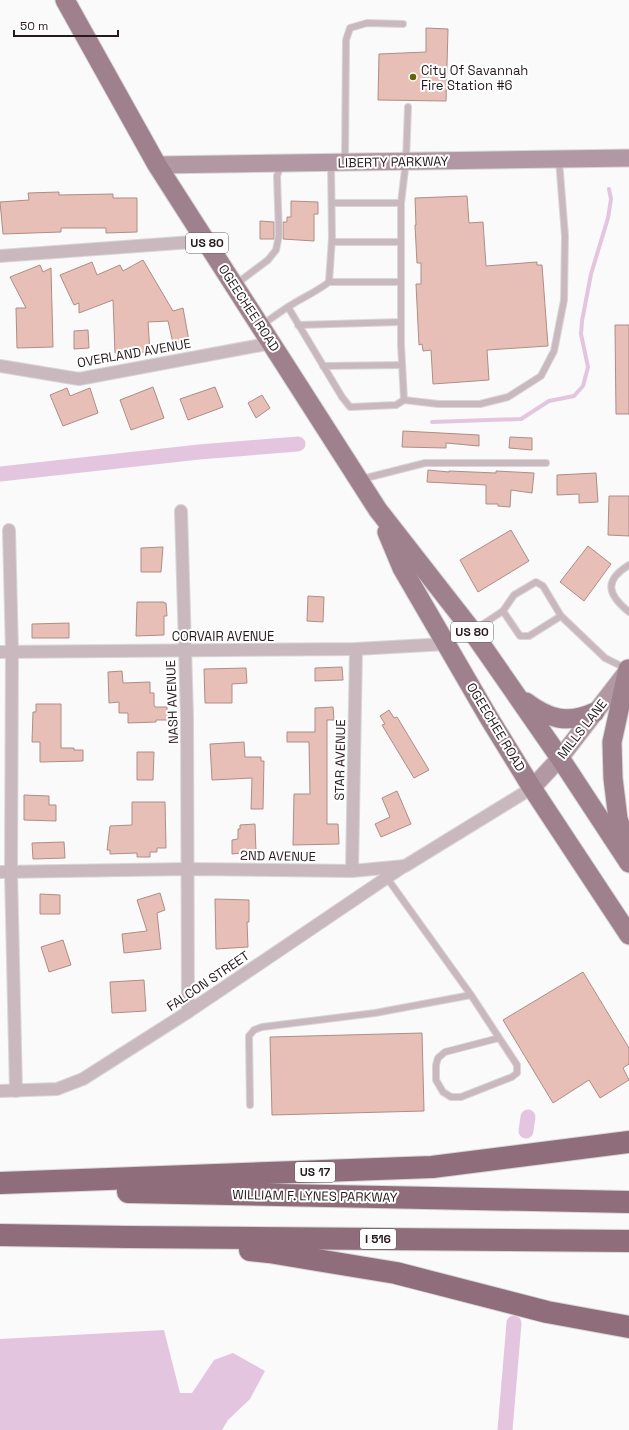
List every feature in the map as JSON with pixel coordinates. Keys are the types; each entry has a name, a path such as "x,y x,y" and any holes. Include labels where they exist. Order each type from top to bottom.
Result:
{"highway":[{"name":"US 17","path":"0,1183 432,1167 629,1142"},
{"name":"WILLIAM F. LYNES PARKWAY","path":"0,1190 629,1202"},
{"name":"I 516","path":"0,1235 629,1241"},
{"path":"127,1237 269,1252 396,1273 547,1312 629,1327"}],"main road":[{"name":"OGEECHEE ROAD","path":"65,0 156,165 272,343 378,510 472,631 560,758 629,863"},
{"name":"OGEECHEE ROAD","path":"378,510 402,568 446,644 532,788 629,935"},
{"path":"629,669 612,742 612,778 618,819 629,850"},
{"path":"516,694 545,715 562,719 582,718 595,712"}],"street":[{"name":"LIBERTY PARKWAY","path":"156,165 629,158"},
{"path":"0,256 206,241"},
{"name":"OVERLAND AVENUE","path":"0,366 79,379 272,343"},
{"name":"NASH AVENUE","path":"181,511 187,717 188,1012"},
{"path":"9,530 6,652 5,872 16,1091"},
{"name":"CORVAIR AVENUE","path":"6,652 356,649 446,644"},
{"name":"STAR AVENUE","path":"352,871 356,649"},
{"name":"MILLS LANE","path":"532,788 560,758 629,669"},
{"name":"2ND AVENUE","path":"5,872 188,869 352,871 405,866 532,788"},
{"name":"FALCON STREET","path":"0,1091 57,1089 83,1079 188,1012 405,866"}],"lane":[{"path":"329,282 332,242 332,203 338,162 346,40 350,28 367,23 403,24"},
{"path":"404,400 401,322 401,203 406,161 408,107"},
{"path":"288,307 342,397 350,407 396,405 404,400 438,404 480,404 508,397 541,376 554,351 564,300 565,236 559,159"},
{"path":"234,285 268,260 276,250 279,236 278,176 282,163"},
{"path":"332,203 401,203"},
{"path":"332,242 401,242"},
{"path":"261,326 288,307 318,291 329,282 401,282"},
{"path":"298,325 401,322"},
{"path":"323,366 402,365"},
{"path":"359,479 425,463 546,464"},
{"path":"629,565 615,576 611,587 612,595 617,603 629,612"},
{"path":"472,631 503,611 514,595 536,582 543,586 561,616 605,658 629,669"},
{"path":"503,611 520,636 529,636 561,616"},
{"path":"387,878 471,995 517,1065 517,1073 512,1078 462,1097 451,1097 444,1092 436,1080 436,1065 438,1058 445,1052 499,1038"},
{"path":"250,1105 249,1036 254,1030 262,1027 375,1012 471,995"}],"shaded area":[{"path":"164,1330 180,1393 192,1393 214,1360 233,1353 265,1371 250,1399 228,1420 222,1430 0,1430 0,1339"}],"building":[{"name":"City Of Savannah Fire Station #6","path":"426,28 448,29 446,101 378,100 379,54 426,52"},
{"path":"59,192 59,195 113,194 113,198 137,198 137,232 106,233 106,228 61,228 61,232 3,234 0,202 29,200 28,193"},
{"path":"467,196 469,223 483,222 486,266 537,262 537,265 542,265 548,346 487,350 489,380 433,384 431,350 423,351 422,344 419,345 416,284 421,284 421,263 417,263 415,198"},
{"path":"291,201 318,202 318,214 314,214 314,241 283,239 283,222 287,222 287,217 291,217"},
{"path":"260,221 274,222 274,239 260,239"},
{"path":"143,260 173,311 183,308 189,341 173,343 168,321 148,322 150,352 115,353 113,300 79,313 79,303 74,305 60,275 92,262 97,275 120,265 123,271"},
{"path":"40,265 43,272 51,268 53,347 17,348 16,308 26,308 10,277"},
{"path":"615,325 629,325 629,414 616,414"},
{"path":"88,330 89,348 74,349 74,331"},
{"path":"153,387 164,418 131,430 120,400"},
{"path":"215,387 223,407 188,420 180,399"},
{"path":"67,388 70,396 90,388 98,413 63,426 50,395"},
{"path":"262,395 270,408 256,418 248,403"},
{"path":"403,431 479,435 479,446 446,443 446,448 402,447"},
{"path":"510,437 532,438 532,450 509,448"},
{"path":"428,470 449,472 496,473 496,471 534,473 532,493 511,490 510,507 498,506 498,504 486,504 486,485 427,482"},
{"path":"596,473 598,502 579,503 579,494 557,495 557,475"},
{"path":"609,496 629,496 629,536 608,535"},
{"path":"511,530 529,561 478,592 460,560"},
{"path":"588,546 611,564 584,601 560,582"},
{"path":"163,547 161,572 141,572 141,548"},
{"path":"308,596 324,597 323,622 307,621"},
{"path":"137,602 166,603 167,616 164,616 164,635 136,636"},
{"path":"69,623 69,638 32,638 32,624"},
{"path":"342,667 343,680 315,681 315,668"},
{"path":"246,668 247,683 232,684 232,703 205,703 204,669"},
{"path":"122,671 123,683 150,682 150,693 154,693 154,705 155,707 167,707 167,720 128,723 128,713 119,713 119,702 109,703 108,672"},
{"path":"36,704 61,704 61,748 83,750 83,761 40,762 40,742 32,742 33,712 36,712"},
{"path":"333,707 334,720 327,720 327,824 338,824 339,844 293,845 294,794 310,794 309,742 287,742 287,732 315,732 315,708"},
{"path":"389,710 394,718 397,717 429,770 414,778 382,725 385,724 380,716"},
{"path":"244,742 245,757 261,757 261,761 264,761 263,809 251,809 252,778 212,780 210,744"},
{"path":"137,752 154,752 153,780 137,780"},
{"path":"397,791 411,824 381,837 375,824 390,817 382,798"},
{"path":"24,795 49,796 49,805 56,805 56,821 24,820"},
{"path":"132,802 165,802 166,848 157,848 157,852 150,852 150,857 137,857 137,853 110,854 110,850 107,850 110,826 132,825"},
{"path":"255,824 256,852 254,857 241,857 241,853 232,854 232,840 238,839 238,829 240,829 240,825"},
{"path":"64,842 65,858 33,859 32,843"},
{"path":"160,893 165,910 157,913 161,949 124,953 122,934 147,931 137,900"},
{"path":"40,894 60,895 60,914 40,914"},
{"path":"215,899 249,900 249,922 247,922 248,947 216,949"},
{"path":"63,940 71,965 49,972 41,947"},
{"path":"583,972 629,1048 629,1064 623,1068 629,1080 600,1098 589,1080 553,1103 503,1020"},
{"path":"144,980 146,1011 112,1013 110,982"},
{"path":"422,1033 424,1111 272,1115 270,1037"}],"waterway":[{"path":"432,422 521,419 549,401 574,396 583,386 588,367 581,334 582,321 591,274 608,218 611,199 609,189"},
{"path":"0,474 199,452 298,444"},
{"path":"526,1131 528,1117"},
{"path":"505,1430 514,1323"}],"place":[{"name":"City Of Savannah Fire Station #6","path":"413,77"}]}
